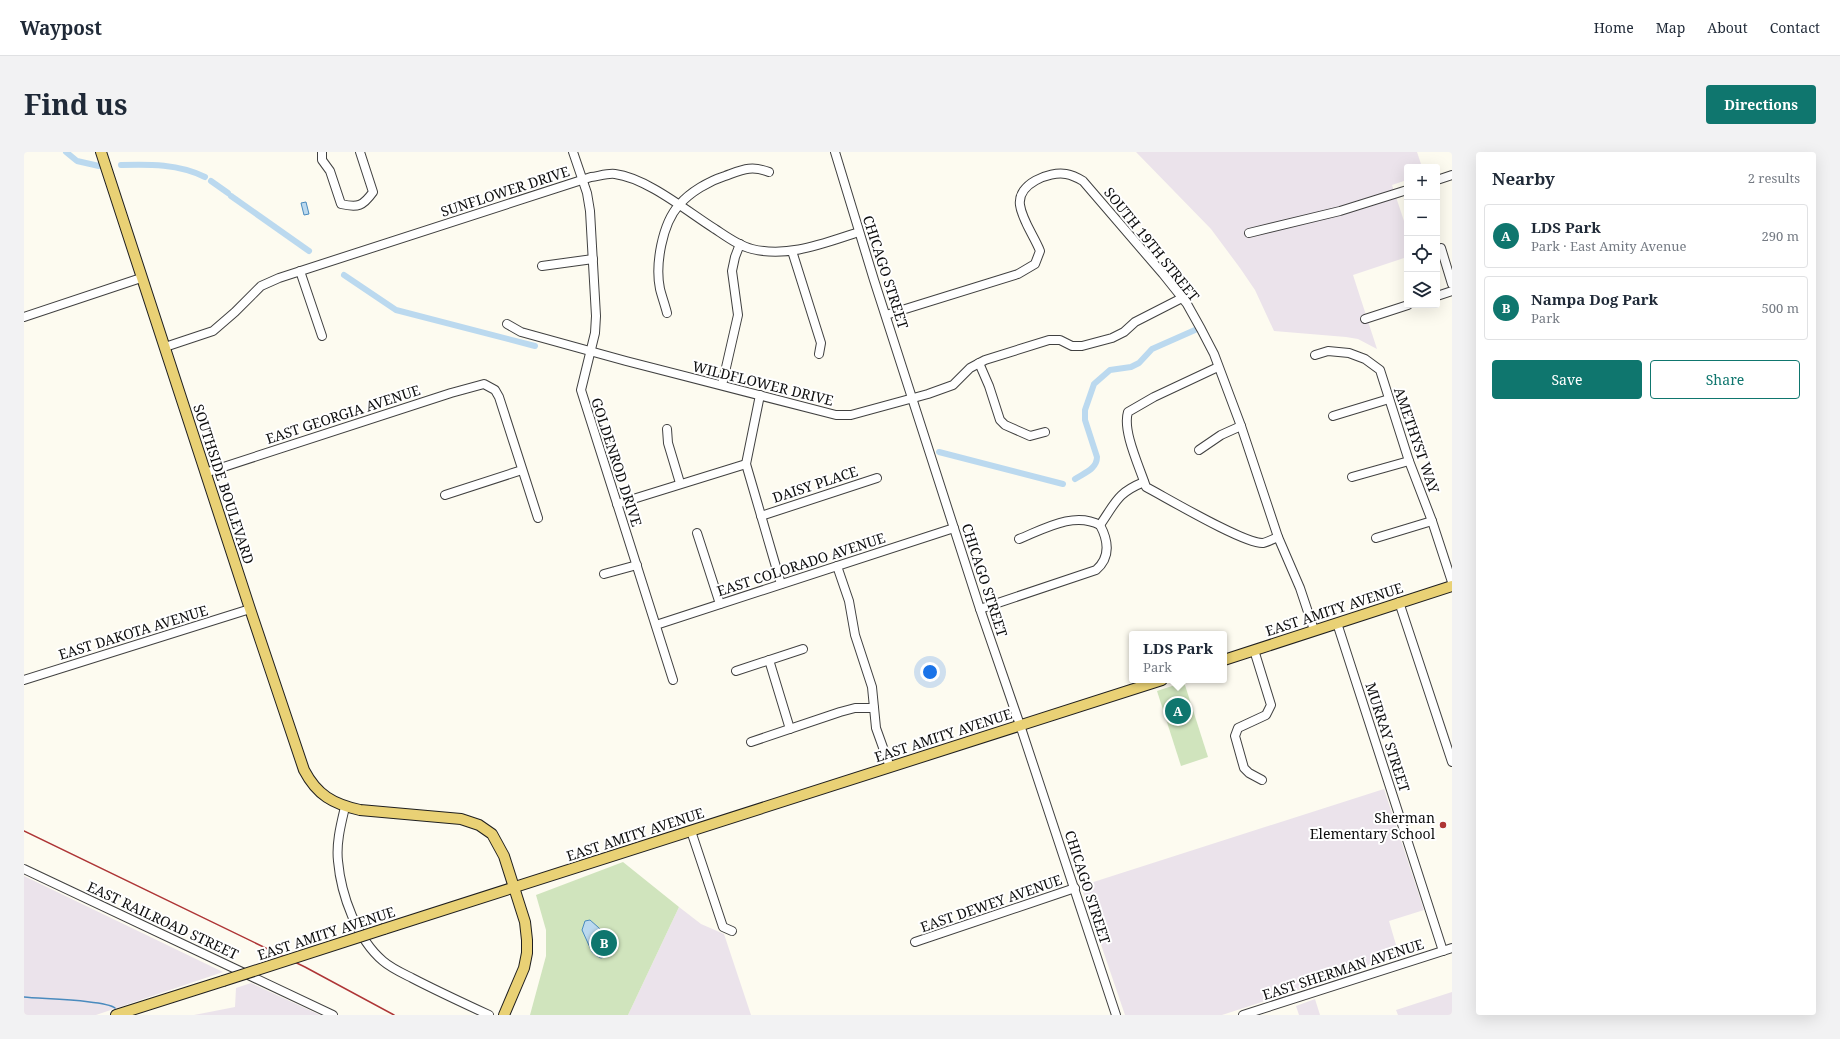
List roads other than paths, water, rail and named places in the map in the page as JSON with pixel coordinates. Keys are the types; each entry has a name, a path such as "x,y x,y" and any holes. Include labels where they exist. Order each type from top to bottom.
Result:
{"main road":[{"name":"SOUTHSIDE BOULEVARD","path":"101,152 205,473 304,770 311,783 320,792 331,801 345,807 360,810 461,819 479,825 492,834 504,856 525,922 527,953 524,968 504,1015"},
{"name":"EAST AMITY AVENUE","path":"1227,659 1452,586"},
{"name":"EAST AMITY AVENUE","path":"116,1015 1153,683"}],"street":[{"path":"322,152 322,160 330,172 341,204 353,207 365,202 373,192 360,152"},
{"name":"GOLDENROD DRIVE","path":"574,152 587,193 590,211 596,316 591,351 581,390 616,504 674,680"},
{"name":"CHICAGO STREET","path":"834,152 980,609 1075,888 1116,1015"},
{"path":"667,313 660,288 659,257 669,223 679,205 710,181 747,168 758,168 769,172"},
{"name":"SUNFLOWER DRIVE","path":"165,347 213,331 231,316 261,286 300,271 582,180 614,174 632,177 679,205 731,240 752,249 792,251 859,232"},
{"name":"SOUTH 19TH STREET","path":"886,315 1018,274 1035,264 1040,250 1020,204 1023,191 1033,181 1059,174 1075,176 1083,181 1182,298 1201,329 1218,367 1241,426 1278,538 1300,588 1314,630"},
{"path":"1440,179 1452,175"},
{"path":"1249,233 1359,205 1404,191"},
{"path":"722,385 738,315 732,271 740,244"},
{"path":"1441,248 1452,284"},
{"path":"792,251 821,343 819,354"},
{"path":"542,266 593,258"},
{"path":"300,271 322,336"},
{"path":"24,317 141,278"},
{"path":"1440,295 1452,291"},
{"name":"WILDFLOWER DRIVE","path":"507,324 521,332 591,351 836,415 851,415 953,385 970,368 1004,353 1049,340 1060,340 1072,346 1082,346 1112,338 1124,332 1135,322 1182,298"},
{"path":"1365,319 1404,306"},
{"name":"AMETHYST WAY","path":"1315,355 1328,352 1349,353 1365,359 1380,370 1409,461 1432,521 1452,582"},
{"path":"979,363 989,386 1000,420 1005,425 1030,436 1044,432"},
{"path":"1218,367 1154,397 1128,412 1126,418 1129,435 1144,482 1146,487 1228,531 1252,541 1264,543 1278,538"},
{"name":"EAST GEORGIA AVENUE","path":"205,473 479,385 489,386 499,397 522,470"},
{"path":"760,395 746,464 781,584"},
{"path":"1333,416 1389,399"},
{"path":"1199,450 1221,435 1241,426"},
{"path":"668,429 668,443 680,483"},
{"path":"1352,477 1409,461"},
{"path":"616,504 680,483 746,464"},
{"path":"445,494 522,470 538,518"},
{"name":"DAISY PLACE","path":"761,516 877,478"},
{"path":"1100,524 1116,499 1128,489 1144,482"},
{"path":"980,609 1096,570 1102,565 1108,545 1100,524 1091,520 1080,518 1061,523 1019,539"},
{"path":"1376,538 1432,521"},
{"name":"EAST COLORADO AVENUE","path":"656,624 954,528"},
{"path":"698,533 720,604"},
{"path":"604,574 637,565"},
{"path":"837,566 849,601 855,635 872,687 876,728 890,767"},
{"path":"1400,602 1452,762"},
{"name":"EAST DAKOTA AVENUE","path":"24,680 250,609"},
{"name":"MURRAY STREET","path":"1337,623 1443,951"},
{"path":"736,671 803,649"},
{"path":"1254,650 1269,698 1270,708 1266,715 1238,728 1235,736 1244,768 1249,773 1262,780"},
{"path":"769,660 790,729"},
{"path":"751,742 840,712 855,708 874,708"},
{"path":"345,807 340,828 338,860 341,879 348,902 363,939 384,962 400,972 489,1015"},
{"path":"692,831 723,927 732,931"},
{"name":"EAST RAILROAD STREET","path":"24,869 333,1015"},
{"name":"EAST DEWEY AVENUE","path":"915,942 1075,888"},
{"name":"EAST SHERMAN AVENUE","path":"1243,1015 1452,948"}],"water":[{"path":"306,202 309,214 304,215 301,203"},
{"path":"590,920 609,939 612,949 611,954 601,958 592,952 582,930 585,921"}],"waterway":[{"path":"66,152 77,161 99,166"},
{"path":"121,165 153,165 174,167 205,177"},
{"path":"211,181 228,193"},
{"path":"231,196 309,251"},
{"path":"344,275 396,310 535,346"},
{"path":"1075,479 1092,468 1095,465 1097,457 1085,420 1085,410 1094,384 1110,370 1131,367 1139,363 1152,349 1195,330"},
{"path":"939,452 1063,484"},
{"path":"24,997 99,1003 115,1008"}],"railway":[{"path":"24,831 305,967 394,1015"}],"place":[{"name":"LDS Park","path":"1178,711"},
{"name":"Sherman Elementary School","path":"1443,825"},
{"name":"Nampa Dog Park","path":"604,943"}]}
